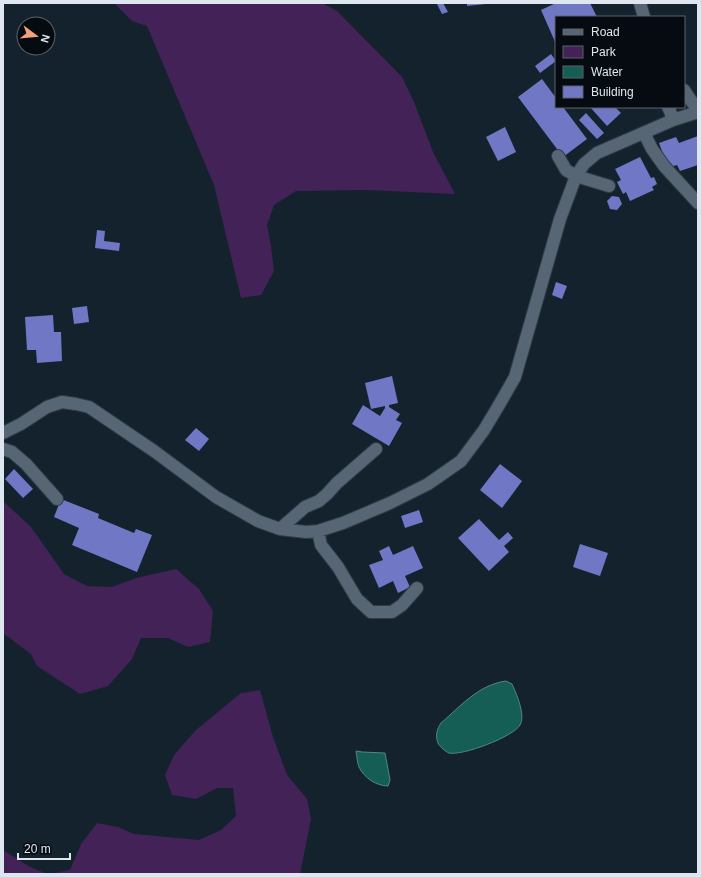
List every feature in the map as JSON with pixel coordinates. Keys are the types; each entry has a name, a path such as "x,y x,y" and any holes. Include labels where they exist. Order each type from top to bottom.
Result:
{"street":[{"path":"640,3 644,16"},
{"path":"3,433 54,404 62,402 88,407 154,451 216,497 258,521 280,529 306,532 318,531 343,523 428,484 460,461 484,430 515,377 560,218 576,176 584,164 596,153 698,111 685,92"},
{"path":"668,108 673,120"},
{"path":"644,132 652,149 664,166 698,203"},
{"path":"558,156 566,170 576,176 609,186"},
{"path":"3,449 12,452 26,464 57,500"},
{"path":"280,529 305,507 319,501 376,449"},
{"path":"318,531 321,546 338,568 357,599 371,612 392,612 406,601 417,588"}],"green space":[{"path":"114,3 322,3 337,11 402,77 414,102 433,152 455,194 367,190 296,191 274,205 267,225 274,271 261,295 241,298 214,185 147,26 132,21"},
{"path":"3,501 31,527 64,574 87,586 112,587 136,578 176,569 199,589 213,611 210,642 188,647 168,638 141,638 132,659 108,686 80,694 37,666 31,654 3,633"},
{"path":"260,690 273,737 287,775 307,799 311,819 300,874 49,874 70,870 81,844 97,823 118,827 134,834 199,840 221,830 236,816 233,788 217,788 196,799 172,795 165,775 174,755 196,730 241,693"},
{"path":"3,850 30,867 47,874 3,874"}],"water":[{"path":"506,681 512,684 518,698 522,716 520,725 508,735 498,740 465,752 449,753 442,748 437,740 438,730 441,723 470,697 496,683"},
{"path":"356,751 385,753 390,780 388,786 375,783 364,775 358,765"}],"building":[{"path":"443,3 448,12 442,14 437,4"},
{"path":"467,3 486,3 486,4 467,6"},
{"path":"556,3 590,3 596,16 555,16 555,42 541,10"},
{"path":"551,54 555,60 555,62 540,73 535,66"},
{"path":"542,79 555,97 555,108 564,108 587,139 563,157 518,97"},
{"path":"591,108 616,108 621,113 607,126"},
{"path":"586,113 604,133 597,139 579,120"},
{"path":"505,127 516,152 498,161 486,137"},
{"path":"698,136 698,165 680,171 677,165 668,168 659,143 676,137 679,143"},
{"path":"640,157 651,178 654,177 657,184 652,187 654,190 630,201 626,192 623,194 617,182 621,180 615,169"},
{"path":"612,196 619,197 622,204 617,210 610,209 607,201"},
{"path":"97,230 105,231 104,241 120,243 119,251 95,248"},
{"path":"556,282 567,286 562,299 552,295"},
{"path":"87,306 89,322 74,324 72,308"},
{"path":"53,315 54,332 61,332 62,361 37,363 36,350 27,350 25,317"},
{"path":"392,376 398,403 389,405 389,407 400,414 396,420 402,423 389,446 352,424 363,405 380,416 385,406 371,409 365,383"},
{"path":"196,428 209,439 199,451 185,440"},
{"path":"500,464 522,481 502,508 480,490"},
{"path":"14,469 33,489 23,498 5,479"},
{"path":"61,499 99,514 98,518 134,533 136,529 152,535 137,572 72,545 79,528 54,517"},
{"path":"419,510 423,522 405,528 401,516"},
{"path":"479,519 499,540 508,532 513,538 504,546 509,552 489,571 458,538"},
{"path":"580,544 608,553 600,576 573,567"},
{"path":"389,546 393,555 413,546 423,568 405,576 410,587 398,593 393,581 379,588 369,565 383,560 379,551"}]}
